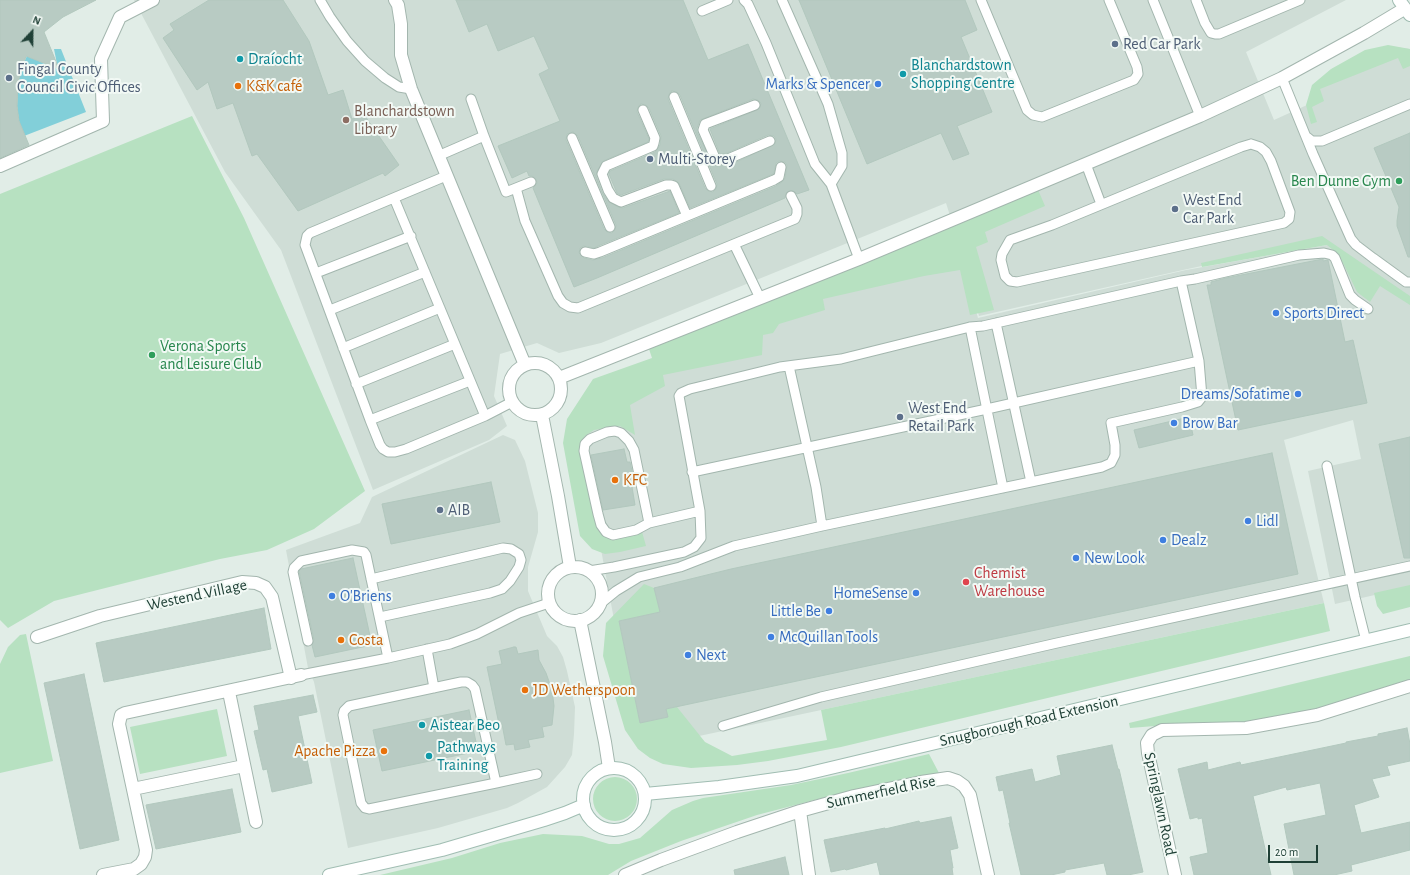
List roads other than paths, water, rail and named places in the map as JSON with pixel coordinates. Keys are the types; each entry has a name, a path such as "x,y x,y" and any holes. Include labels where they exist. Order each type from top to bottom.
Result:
{"street":[{"path":"0,166 103,121 101,59 120,17 153,0"},
{"path":"395,0 398,5 401,24 400,55 411,89 525,365"},
{"path":"559,378 859,259 1200,116 1282,78 1364,33 1404,8"},
{"path":"532,362 541,363 555,371 559,378 562,393 555,406 549,411 542,414 533,415 518,409 512,402 509,394 509,385 512,376 517,369 525,365 532,362"},
{"path":"542,414 570,567"},
{"path":"570,567 589,570 597,579 602,594 600,604 597,609 589,616 580,620 569,620 561,617 549,603 548,590 552,578 558,572 570,567"},
{"name":"Westend Village","path":"37,637 100,616 242,582 256,583 265,587 272,596 296,677"},
{"path":"580,620 609,768"},
{"name":"Snugborough Road Extension","path":"645,794 718,787 797,776 1410,630"},
{"path":"103,875 134,869 141,864 145,857 146,850 119,724 121,715 296,677"},
{"name":"Springlawn Road","path":"1175,875 1148,753 1147,743 1152,735 1162,730 1246,728 1317,715 1410,686"},
{"path":"229,692 256,822"},
{"path":"132,789 244,766"},
{"path":"609,768 619,768 636,777 642,785 645,794 641,815 634,823 624,828 614,830 604,828 595,823 588,815 584,805 583,795 586,785 592,777 600,771 609,768"},
{"name":"Summerfield Rise","path":"625,875 661,860 800,811 846,798 921,782 948,778 964,786 970,795 988,875"},
{"path":"329,875 442,850 544,820 584,805"},
{"path":"800,811 809,875"}],"lane":[{"path":"320,0 347,41 365,61 385,78 399,87 411,89"},
{"path":"702,11 728,0"},
{"path":"744,0 748,4 766,43 815,164 831,184 859,259"},
{"path":"782,0 828,104 842,153 842,166 831,184"},
{"path":"981,0 1027,110 1033,115 1042,117 1134,80 1138,74 1137,67 1109,0"},
{"path":"1153,0 1200,116"},
{"path":"1196,0 1205,23 1211,33 1214,34 1219,34 1300,0"},
{"path":"1282,78 1313,154 1351,239 1356,245 1373,258 1406,282 1410,282"},
{"path":"674,97 711,186"},
{"path":"471,99 506,192 531,182"},
{"path":"1307,137 1312,140 1322,141 1410,104"},
{"path":"755,105 705,124 703,130 716,160 728,159 770,140"},
{"path":"643,110 655,138 653,146 606,166 602,174 608,190 613,198 621,202 666,184 671,185 674,186 687,216"},
{"path":"438,156 484,136"},
{"path":"572,138 610,227"},
{"path":"1251,144 1260,147 1266,152 1274,168 1290,212 1289,220 1284,223 1024,280 1010,281 1005,276 1001,260 1004,250 1010,240 1101,204 1251,144"},
{"path":"1086,164 1101,204"},
{"path":"585,252 594,254 774,180 779,177 781,167"},
{"path":"446,176 310,233 307,236 305,245 356,384 380,445 383,449 388,452 395,452 485,416 512,402"},
{"path":"516,188 526,221 558,296 563,303 570,307 578,308 795,219 797,208 791,196"},
{"path":"394,198 485,416"},
{"path":"316,273 410,236"},
{"path":"734,244 760,298"},
{"path":"589,570 614,567 684,552 694,547 701,538 700,511 679,400 681,393 690,389 789,366 841,359 970,327 983,326 1299,255 1328,254 1335,258 1350,295 1368,309"},
{"path":"330,310 425,272"},
{"path":"600,604 616,591 639,577 680,567 734,546 1102,467 1111,463 1115,455 1115,445 1110,423 1182,408 1198,402 1202,397 1199,361 1181,281"},
{"path":"343,348 440,308"},
{"path":"996,323 1031,482"},
{"path":"970,327 1003,488"},
{"path":"356,384 455,344"},
{"path":"692,472 987,409 1199,361"},
{"path":"789,366 816,487 822,526"},
{"path":"370,420 470,381"},
{"path":"650,523 634,450 629,441 621,433 615,431 595,436 585,444 584,451 601,525 606,532 613,535 640,528 650,523 700,511"},
{"path":"1327,466 1366,641"},
{"path":"371,579 503,548 511,549 519,554 519,567 510,581 502,589 380,617"},
{"path":"308,641 293,572 296,564 300,561 352,550 364,552 366,555 388,658"},
{"path":"723,726 821,697 1057,643 1410,566"},
{"path":"296,677 388,658 463,639 519,613 549,603"},
{"path":"427,649 434,688"},
{"path":"496,783 475,689 468,682 461,682 349,706 344,711 343,715 362,806 369,810 496,783 537,774"}],"water":[{"path":"54,49 61,49 86,112 24,136 19,121 17,106 18,82 23,64 27,56 58,69"}],"place":[{"name":"Red Car Park","path":"1115,44"},
{"name":"Draíocht","path":"240,59"},
{"name":"Blanchardstown Shopping Centre","path":"903,74"},
{"name":"Fingal County Council Civic Offices","path":"9,78"},
{"name":"Marks & Spencer","path":"878,84"},
{"name":"K&K café","path":"238,86"},
{"name":"Blanchardstown Library","path":"346,120"},
{"name":"Multi-Storey","path":"650,159"},
{"name":"Ben Dunne Gym","path":"1399,181"},
{"name":"West End Car Park","path":"1175,209"},
{"name":"Sports Direct","path":"1276,313"},
{"name":"Verona Sports and Leisure Club","path":"152,355"},
{"name":"Dreams/Sofatime","path":"1298,394"},
{"name":"West End Retail Park","path":"900,417"},
{"name":"Brow Bar","path":"1174,423"},
{"name":"KFC","path":"615,480"},
{"name":"AIB","path":"440,510"},
{"name":"Lidl","path":"1248,521"},
{"name":"Dealz","path":"1163,540"},
{"name":"New Look","path":"1076,558"},
{"name":"Chemist Warehouse","path":"966,582"},
{"name":"HomeSense","path":"916,593"},
{"name":"O'Briens","path":"332,596"},
{"name":"Little Be","path":"829,611"},
{"name":"McQuillan Tools","path":"771,637"},
{"name":"Costa","path":"341,640"},
{"name":"Next","path":"688,655"},
{"name":"JD Wetherspoon","path":"525,690"},
{"name":"Aistear Beo","path":"422,725"},
{"name":"Apache Pizza","path":"384,751"},
{"name":"Pathways Training","path":"429,756"}]}
